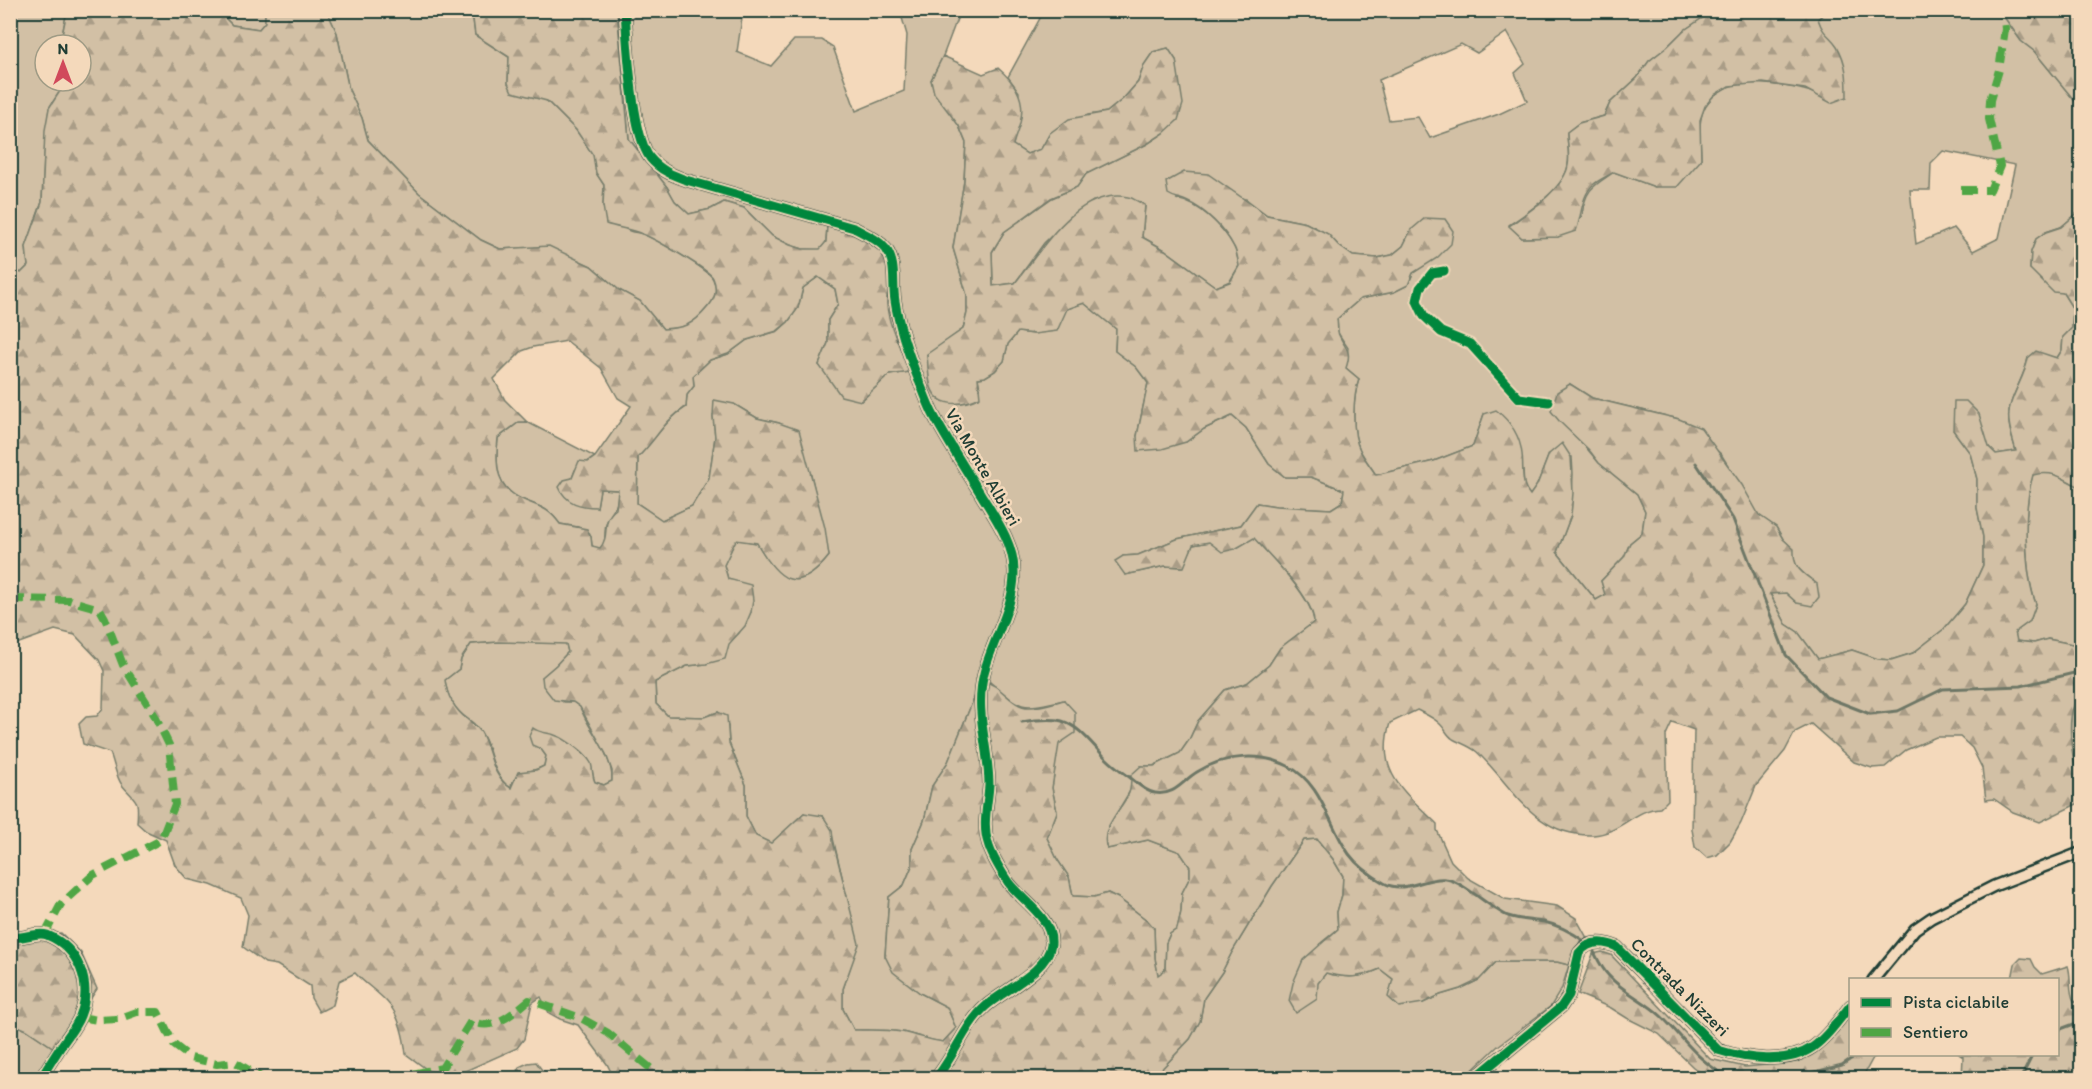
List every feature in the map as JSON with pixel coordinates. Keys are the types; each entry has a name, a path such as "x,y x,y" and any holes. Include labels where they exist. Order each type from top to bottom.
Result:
{"street":[{"name":"Via Monte Albieri","path":"625,10 639,134 651,158 665,172 854,228 876,240 885,248 893,270 894,300 900,327 917,376 934,415 1001,528 1012,553 1014,572 1012,592 984,673 979,702 989,784 985,826 988,844 1009,882 1042,919 1050,934 1051,946 1048,956 1040,966 977,1015 936,1078"},
{"path":"1444,271 1432,273 1420,288 1417,300 1424,316 1441,332 1470,344 1519,398 1549,402"},
{"path":"1875,978 1915,929 1931,918 1994,886 2082,852"},
{"path":"10,937 45,934 64,946 78,959 82,973 85,999 80,1017 41,1078"},
{"name":"Contrada Nizzeri","path":"1475,1078 1561,1007 1569,996 1579,953 1583,948 1595,942 1617,947 1718,1050 1736,1056 1777,1058 1802,1053 1814,1046 1849,1008"}],"green space":[{"path":"10,11 67,11 62,33 33,33 33,93 59,93 49,108 42,202 26,247 28,266 21,273 10,265"},
{"path":"67,11 218,11 232,25 259,29 265,22 265,11 327,11 337,33 349,90 362,118 368,140 419,193 481,240 500,249 549,246 591,266 619,290 640,301 663,329 677,328 692,322 710,305 715,290 713,278 692,262 648,237 606,224 603,206 604,185 596,173 593,155 576,130 547,101 512,92 508,83 509,57 475,35 472,11 617,11 629,139 667,187 675,201 689,214 711,209 724,202 744,208 772,236 790,245 803,249 820,249 826,242 827,226 848,230 867,238 882,252 889,272 888,313 910,372 889,375 861,401 841,396 819,365 828,343 828,320 838,304 835,289 818,277 803,288 798,308 788,322 777,331 747,340 728,354 710,360 693,376 694,386 687,395 686,407 666,424 638,457 637,503 662,520 692,506 709,478 715,437 714,400 734,404 757,418 799,430 825,528 829,556 818,569 807,576 798,580 789,579 773,566 757,543 736,540 724,565 728,579 751,585 753,600 745,626 729,644 725,659 687,666 655,682 656,704 668,716 704,717 718,712 727,716 729,743 746,785 746,816 756,836 771,843 804,813 823,816 832,830 859,944 843,989 843,1009 854,1030 896,1031 943,1042 956,1028 947,1007 920,993 893,972 885,956 889,897 904,885 912,866 912,849 924,821 932,786 948,762 976,693 984,682 996,686 1017,704 1023,706 1038,706 1064,700 1075,712 1075,733 1059,744 1052,788 1057,812 1047,838 1069,877 1073,896 1094,897 1108,893 1148,921 1154,928 1158,975 1165,970 1166,943 1170,934 1177,929 1182,893 1190,877 1190,867 1180,852 1148,840 1107,849 1105,841 1108,827 1129,793 1131,775 1141,766 1154,766 1180,753 1198,721 1225,690 1247,683 1269,665 1280,648 1314,622 1307,601 1299,589 1254,538 1235,549 1222,552 1209,542 1193,545 1184,567 1165,566 1125,575 1115,561 1123,556 1138,555 1177,539 1241,525 1257,503 1331,509 1342,502 1344,490 1311,477 1285,477 1269,464 1246,428 1232,416 1204,429 1186,442 1162,449 1138,451 1137,436 1148,383 1136,367 1115,351 1116,329 1084,303 1067,309 1057,331 1034,334 1018,332 1008,344 1004,361 995,371 978,378 980,397 965,402 950,403 937,397 930,383 927,354 963,329 967,313 967,295 953,248 964,181 966,143 959,126 934,93 931,80 943,56 983,74 998,68 1008,78 1017,90 1022,110 1013,145 1027,154 1041,149 1050,133 1069,119 1107,112 1138,82 1144,65 1153,52 1168,48 1176,60 1183,104 1178,120 1147,144 1086,174 1077,187 1051,198 1004,232 992,252 993,286 1015,283 1062,224 1077,211 1110,196 1132,198 1145,205 1142,237 1165,250 1216,287 1230,282 1239,266 1230,240 1214,220 1200,209 1168,194 1166,182 1184,172 1208,174 1267,215 1306,223 1328,234 1353,256 1377,258 1392,255 1403,246 1411,230 1425,218 1445,219 1453,231 1451,244 1437,258 1413,273 1408,285 1394,292 1360,299 1337,319 1339,335 1348,354 1346,368 1359,379 1354,415 1357,443 1363,457 1376,475 1434,461 1473,446 1484,414 1496,410 1506,419 1517,435 1522,454 1524,481 1530,495 1537,485 1549,454 1562,443 1571,457 1573,493 1571,515 1557,552 1596,600 1605,595 1601,581 1624,557 1630,543 1642,533 1645,511 1637,494 1599,463 1551,411 1557,392 1570,384 1592,398 1679,419 1701,428 1742,485 1759,515 1776,527 1783,539 1794,549 1797,566 1817,584 1819,597 1812,606 1797,603 1786,593 1770,594 1786,624 1798,632 1818,659 1852,650 1878,659 1891,660 1913,653 1944,629 1965,604 1983,565 1983,537 1977,508 1977,479 1970,453 1953,430 1954,401 1966,401 1979,414 1989,447 1996,454 2016,451 2010,427 2009,409 2028,358 2036,351 2057,358 2062,350 2063,337 2072,328 2073,309 2063,293 2053,292 2030,269 2031,252 2036,239 2046,232 2061,227 2081,210 2081,488 2053,474 2033,475 2026,522 2026,540 2029,575 2036,604 2030,621 2015,632 2017,641 2034,643 2048,639 2072,644 2081,640 2081,696 2073,709 2070,729 2075,765 2081,766 2081,802 2040,822 2013,812 1994,799 1986,800 1982,768 1972,748 1960,737 1936,737 1906,750 1885,767 1872,768 1854,762 1811,724 1795,732 1785,751 1756,786 1741,823 1730,842 1717,855 1707,858 1695,847 1692,829 1694,730 1672,722 1666,735 1668,800 1660,808 1643,812 1611,830 1593,835 1555,828 1540,819 1526,807 1477,752 1453,739 1436,720 1417,710 1390,723 1386,740 1387,755 1396,780 1414,802 1437,824 1437,830 1451,861 1468,878 1505,899 1557,906 1576,918 1587,938 1580,941 1569,965 1557,962 1496,962 1479,980 1460,989 1423,1003 1399,1007 1388,997 1393,979 1380,969 1354,977 1326,973 1318,983 1317,999 1296,1013 1289,1001 1293,983 1303,960 1338,929 1337,912 1342,895 1343,876 1317,839 1304,840 1272,886 1222,972 1204,998 1200,1021 1190,1039 1153,1078 614,1078 607,1064 578,1025 549,1013 541,997 532,1003 524,1039 517,1048 454,1076 429,1071 406,1054 400,1026 391,1007 355,973 339,981 333,1005 319,1012 311,998 310,986 277,965 265,963 243,947 248,915 241,898 211,885 187,879 175,865 166,840 146,831 137,823 136,801 120,782 110,753 83,744 79,724 86,717 97,716 103,708 104,671 99,660 75,635 55,630 11,646 10,265 21,273 28,266 26,247 42,202 45,130 49,108 59,93 93,93 93,33 62,33","holes":["567,341 601,368 618,398 631,406 595,457 588,462 579,461 572,478 564,480 559,487 570,501 591,507 597,507 600,489 618,490 616,509 608,518 605,538 600,548 592,546 587,529 560,524 545,509 516,496 503,484 497,458 498,438 519,422 527,422 505,400 494,379 522,351","498,642 566,644 568,652 542,677 543,686 554,700 573,702 580,707 606,754 612,771 612,781 604,785 595,782 591,763 581,752 561,738 533,728 529,736 532,745 541,749 546,756 544,766 536,770 518,772 511,788 504,783 495,770 481,732 463,716 452,702 445,680 459,669 461,659 471,644"]},
{"path":"218,11 265,11 265,22 259,29 232,25"},
{"path":"327,11 472,11 475,35 509,57 508,83 547,101 576,130 594,156 596,173 604,185 603,206 628,230 643,234 658,242 709,274 715,283 714,298 710,305 688,325 663,329 640,301 619,290 591,266 570,257 524,248 500,249 481,240 419,193 368,140 362,118 349,90 337,33"},
{"path":"617,11 743,11 737,52 771,66 794,40 822,40 833,47 856,111 904,91 907,35 900,11 960,11 931,80 959,126 966,143 964,181 953,248 967,295 967,313 963,329 927,355 930,385 980,388 978,378 995,371 1004,361 1008,344 1018,332 1034,334 1067,309 1084,303 1116,329 1115,351 1136,367 1148,383 1137,436 1186,442 1204,429 1232,416 1246,428 1269,464 1285,477 1311,477 1344,490 1342,502 1331,509 1257,503 1241,525 1177,539 1138,555 1123,556 1125,575 1165,566 1183,567 1193,545 1210,542 1235,549 1254,537 1299,589 1312,612 1314,622 1280,648 1269,665 1247,683 1225,690 1198,721 1180,753 1153,766 1141,766 1130,791 1113,819 1107,849 1148,840 1180,852 1190,867 1190,877 1182,893 1177,929 1170,934 1166,943 1165,970 1158,976 1154,928 1118,898 1108,893 1094,897 1073,896 1069,877 1047,838 1057,812 1052,788 1064,700 1031,706 1024,705 1017,703 990,682 976,693 948,762 932,786 924,821 912,849 912,866 904,885 889,897 885,956 920,993 947,1007 956,1028 943,1042 896,1031 854,1030 843,1009 843,989 858,944 831,830 804,813 771,844 756,836 746,816 746,785 729,743 728,726 718,712 704,717 668,716 656,704 655,682 687,666 706,664 739,633 751,612 728,579 724,565 736,539 757,543 773,566 789,578 798,579 807,576 818,569 829,556 811,474 779,423 757,418 734,404 713,416 715,437 709,478 692,506 662,520 637,503 638,457 666,424 686,407 687,395 694,386 693,376 710,360 728,354 747,340 778,331 798,308 803,288 818,277 835,289 838,304 828,320 828,343 819,365 861,401 889,375 910,372 887,306 889,270 827,226 826,242 820,250 803,249 772,236 744,208 724,202 711,209 689,214 675,201 667,187 629,139"},
{"path":"1044,11 1713,11 1683,31 1649,61 1637,78 1610,103 1604,116 1579,123 1567,132 1569,153 1565,174 1553,191 1509,225 1522,238 1558,237 1582,216 1585,200 1591,189 1614,172 1655,187 1701,160 1702,115 1711,99 1725,88 1759,84 1785,86 1816,94 1835,44 1822,32 1818,19 1826,11 2000,11 2021,41 2034,51 2081,106 2081,210 2061,227 2046,232 2036,239 2031,252 2030,269 2063,293 2073,309 2072,328 2063,337 2062,350 2057,358 2048,356 2028,358 2009,409 2010,428 2016,451 1996,454 1989,447 1953,430 1970,453 1977,479 1977,508 1983,537 1983,565 1965,604 1944,629 1913,653 1891,660 1878,659 1852,650 1818,659 1798,632 1786,624 1770,593 1786,593 1797,603 1817,584 1797,566 1793,549 1776,527 1759,516 1721,454 1679,419 1592,398 1570,384 1578,438 1599,463 1637,494 1645,511 1642,533 1630,543 1624,557 1601,581 1606,595 1596,600 1557,552 1571,515 1572,457 1549,454 1537,485 1530,495 1524,487 1523,470 1484,414 1473,446 1434,461 1376,475 1357,443 1354,415 1359,379 1346,368 1348,348 1338,333 1337,319 1360,299 1394,292 1408,285 1413,273 1420,268 1411,230 1403,246 1392,255 1377,258 1353,256 1328,234 1306,223 1267,215 1246,199 1176,199 1202,210 1224,231 1235,249 1239,266 1230,281 1216,287 1165,250 1142,237 1145,206 1093,201 1073,215 1044,243 1015,283 993,286 992,252 1004,232 1052,198 1077,187 1086,174 1147,144 1164,133 1178,77 1176,60 1168,48 1153,52 1144,65 1138,82 1107,112 1088,115 1050,133 1041,149 1027,154 1013,146 1019,92 1008,77","holes":["1507,32 1525,64 1515,73 1527,101 1499,114 1430,138 1418,117 1389,120 1379,80 1461,44 1477,53","1943,151 2015,165 1999,238 1973,251 1954,228 1916,244 1910,190 1930,190 1931,163"]},
{"path":"1713,11 1826,11 1818,19 1820,25 1837,46 1843,59 1847,97 1831,103 1805,89 1763,83 1729,86 1714,95 1705,106 1700,120 1701,160 1677,187 1655,187 1614,172 1598,181 1589,190 1576,231 1558,237 1522,238 1509,226 1553,191 1565,174 1569,153 1567,132 1579,123 1604,116 1610,103 1637,78 1649,61 1683,31"},
{"path":"2000,11 2081,11 2081,106 2034,51 2021,41"},
{"path":"519,422 527,422 595,457 575,470 572,478 597,507 600,489 618,490 616,505 607,521 604,542 600,549 592,546 591,537 578,527 560,524 549,512 516,496 503,484 497,458 498,438"},
{"path":"2046,472 2081,488 2081,640 2072,644 2048,639 2034,643 2016,641 2015,632 2030,621 2036,604 2029,575 2026,521 2033,474"},
{"path":"566,643 568,652 542,677 563,702 573,702 580,707 609,761 612,781 604,785 595,782 590,763 582,753 562,739 541,733 541,749 546,756 544,766 520,774 510,788 503,781 481,732 456,707 445,680 459,669 461,659 471,644"},
{"path":"2081,696 2081,766 2075,765 2070,729 2073,709"},
{"path":"1316,839 1333,859 1343,876 1342,895 1337,912 1338,929 1321,943 1318,983 1326,973 1354,977 1380,969 1423,1003 1479,980 1496,962 1557,962 1569,965 1562,988 1551,1006 1498,1046 1464,1078 1153,1078 1190,1039 1200,1021 1204,998 1222,972 1272,886 1304,840"},
{"path":"61,933 81,953 97,989 57,1050 27,1030 11,1023 11,936"},
{"path":"1602,952 1611,955 1710,1059 1745,1067 1797,1062 1820,1049 1848,1017 1849,1056 1876,1056 1862,1078 1708,1078 1693,1067 1659,1034 1611,1008 1578,994 1593,954"},
{"path":"2021,958 2031,959 2042,974 2068,966 2072,997 2074,1001 2081,1003 2081,1078 1962,1078 1962,1056 2059,1056 2059,978 2012,978 2015,964"},
{"path":"10,1023 27,1030 57,1050 41,1078 11,1078"},
{"path":"536,1062 546,1078 516,1078 519,1067"}],"waterway":[{"path":"1696,463 1733,519 1786,655 1826,697 1870,714 1898,711 1943,689 2021,686 2082,671"},
{"path":"1022,722 1053,720 1069,724 1081,732 1107,759 1142,788 1155,793 1173,790 1208,766 1230,759 1254,757 1288,766 1300,774 1317,794 1349,854 1365,870 1384,883 1400,887 1438,879 1453,881 1508,916 1549,923 1584,941"},
{"path":"1594,952 1604,970 1615,982 1655,1011 1701,1058 1730,1078"},
{"path":"2059,1030 2082,1021"},
{"path":"1792,1078 1842,1065 1855,1056"},
{"path":"2021,1078 2032,1056"}],"marked path":[{"path":"1961,190 1990,190 2000,166 1989,119 1990,100 1999,70 2005,29 2003,10"},
{"path":"10,599 69,600 100,609 123,665 155,716 169,745 175,804 161,840 93,875 61,904 45,934"},
{"path":"391,1078 442,1068 471,1021 479,1024 494,1023 509,1016 529,1000 581,1018 608,1033 662,1078"},
{"path":"80,1017 98,1020 118,1019 137,1012 158,1012 174,1045 191,1058 217,1064 235,1062 260,1078"}],"cycle path":[{"path":"625,10 629,65 639,130 650,158 658,166 686,180 854,228 886,249 892,261 895,301 902,332 928,403 998,523 1011,551 1014,571 1011,597 981,687 981,716 989,785 985,829 989,848 999,868 1014,889 1042,918 1047,926 1051,944 1048,954 1034,971 979,1013 936,1078"},
{"path":"1444,271 1432,273 1420,288 1417,301 1424,316 1441,332 1470,344 1519,398 1549,402"},
{"path":"10,937 43,934 58,941 75,958 84,980 84,1004 79,1019 41,1078"},
{"path":"1475,1078 1561,1007 1569,995 1579,953 1587,946 1597,943 1617,947 1718,1050 1729,1053 1766,1059 1803,1053 1823,1038 1849,1007"}]}
